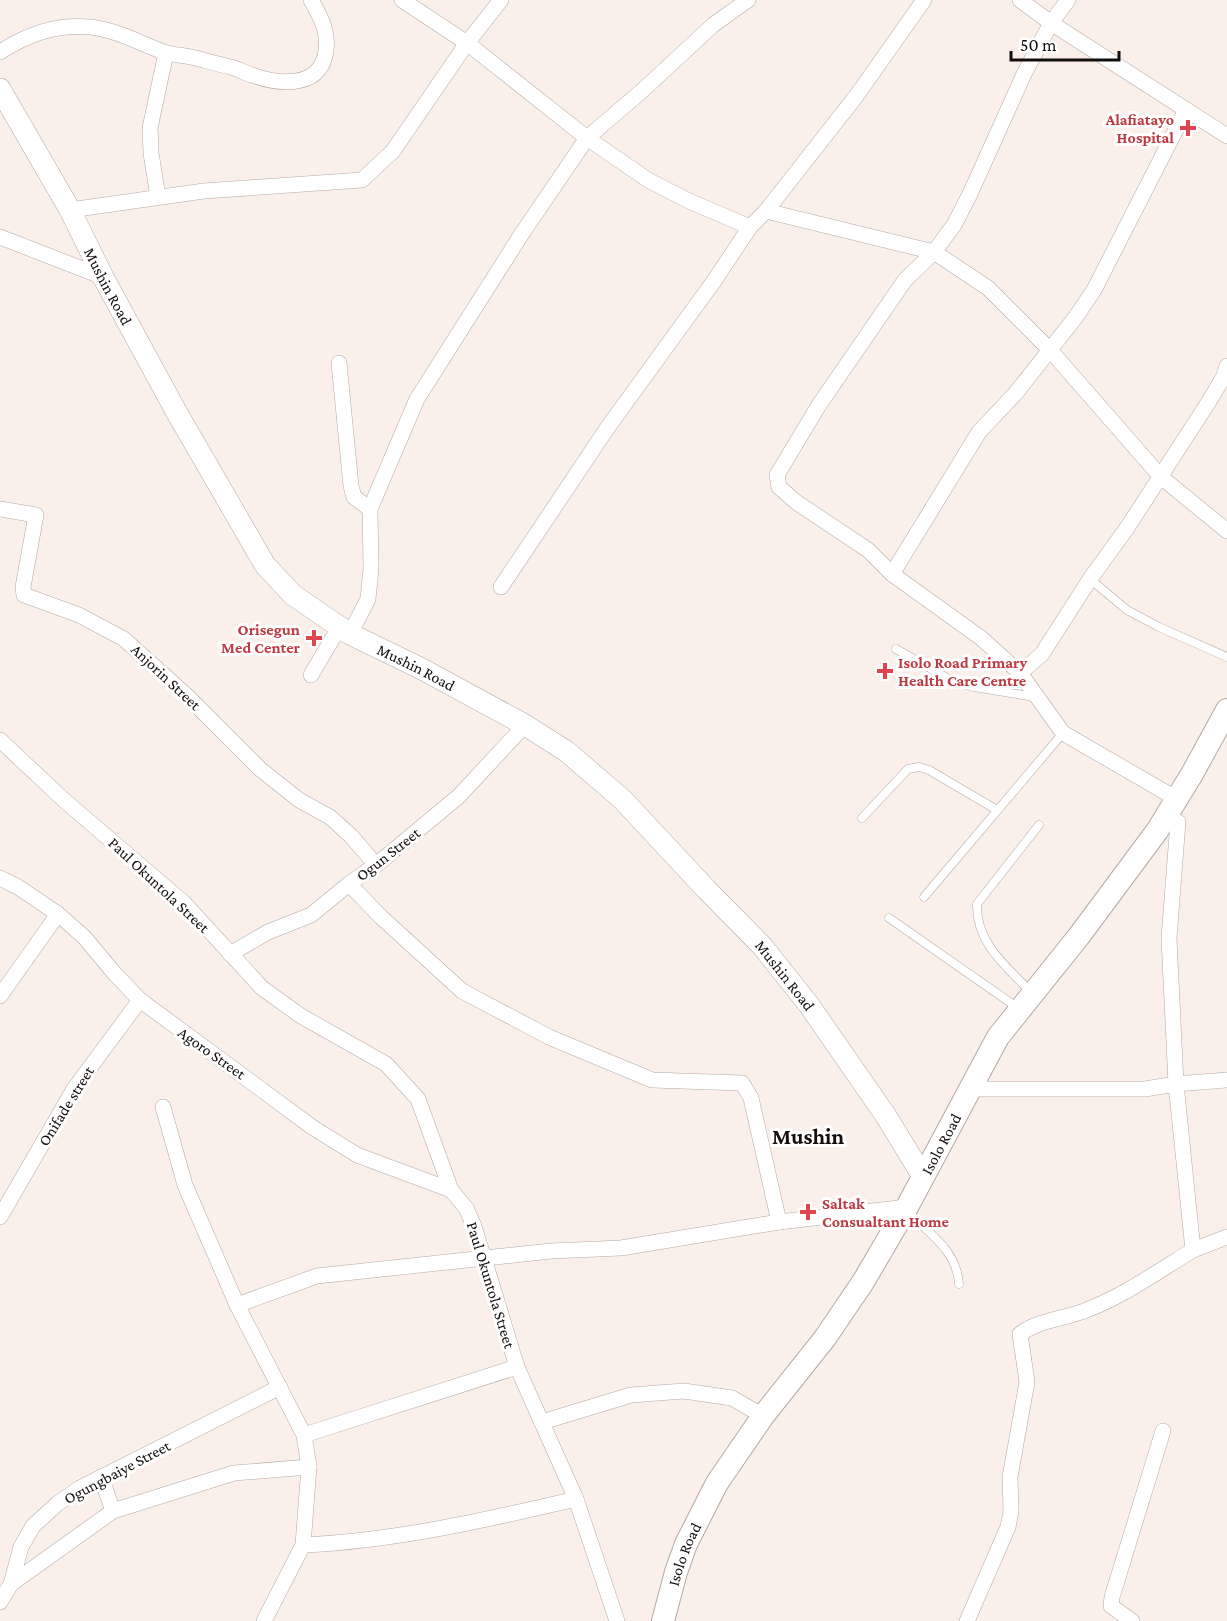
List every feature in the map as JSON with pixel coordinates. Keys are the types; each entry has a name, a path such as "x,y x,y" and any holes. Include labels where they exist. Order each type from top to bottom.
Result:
{"main road":[{"name":"Mushin Road","path":"0,88 70,210 103,277 177,413 265,565 293,595 346,632 422,669 525,725 566,751 622,799 763,947 809,1005 886,1116 922,1175"},
{"name":"Isolo Road","path":"674,1621 685,1578 709,1522 754,1451 839,1340 892,1258 922,1175 987,1054 1025,1001 1079,936 1134,862 1177,799 1227,710"},
{"name":"Isolo Road","path":"663,1621 686,1544 724,1472 763,1416 825,1338 910,1212 995,1060 1016,1030 1088,943 1178,822 1227,740"}],"street":[{"path":"0,52 31,34 59,27 89,27 112,31 166,53 234,67 277,82 305,80 318,71 324,59 327,42 325,26 311,0"},
{"path":"402,0 467,43 587,138 648,180 689,201 750,227"},
{"path":"70,210 204,191 362,180 393,151 467,43 501,0"},
{"path":"311,675 334,636 346,632 368,599 370,509 417,399 520,235 587,138 713,25 748,0"},
{"path":"501,587 601,436 714,281 750,227 766,211 857,95 924,0"},
{"path":"1020,0 1051,24 1227,136"},
{"path":"1068,0 1051,24 1024,74 954,225 934,252 905,280 819,405 777,475 779,487 796,502 868,550 892,574 981,638 1020,673 1062,733 1177,799"},
{"path":"158,197 151,153 150,128 166,53"},
{"path":"892,574 980,432 1015,394 1094,290 1186,110"},
{"path":"766,211 934,252 988,288 1050,350 1161,477 1227,531"},
{"path":"0,237 103,277"},
{"path":"339,363 351,486 354,497 370,509"},
{"path":"1020,673 1042,654 1090,579 1161,477 1224,376 1227,366"},
{"name":"Anjorin Street","path":"0,509 36,515 23,587 24,594 79,615 124,639 187,696 260,769 299,800 330,817 351,836 376,865"},
{"name":"Ogun Street","path":"230,954 268,932 311,915 376,865 459,796 525,725"},
{"name":"Paul Okuntola Street","path":"0,740 65,801 183,903 262,988 301,1016 386,1064 418,1099 450,1190 466,1208 484,1258 517,1367 576,1498 617,1621"},
{"path":"1178,822 1168,938 1176,1084 1193,1250"},
{"name":"Agoro Street","path":"0,878 18,887 58,914 84,937 114,974 140,1000 312,1127 357,1155 450,1190"},
{"path":"349,884 381,917 462,991 549,1037 652,1080 742,1083 751,1098 779,1222"},
{"path":"0,996 58,914"},
{"name":"Onifade street","path":"0,1217 74,1089 140,1000"},
{"path":"979,1089 1144,1089 1227,1080"},
{"path":"163,1107 185,1185 237,1305 304,1435 309,1467 303,1545 263,1621"},
{"path":"237,1305 317,1276 551,1251 621,1248 779,1222 910,1212"},
{"path":"967,1621 1010,1519 1010,1477 1027,1382 1020,1334 1029,1327 1089,1309 1193,1250 1227,1237"},
{"path":"304,1435 517,1367"},
{"name":"Ogungbaiye Street","path":"0,1602 11,1584 21,1547 33,1526 57,1504 80,1488 280,1387"},
{"path":"542,1422 631,1395 684,1391 732,1398 763,1416"},
{"path":"1132,1621 1111,1606 1112,1597 1163,1431"},
{"path":"11,1584 113,1511 234,1473 309,1467"},
{"path":"101,1478 113,1511"},
{"path":"303,1545 340,1544 439,1529 576,1498"}],"lane":[{"path":"1090,579 1127,610 1227,657"},
{"path":"896,650 954,682 1035,697"},
{"path":"924,897 1062,733"},
{"path":"862,818 908,769 919,767 929,770 998,810"},
{"path":"1025,1001 980,930 977,904 1039,825"},
{"path":"889,918 1025,1001"},
{"path":"910,1212 950,1253 958,1271 959,1284"}],"place":[{"name":"Alafiatayo Hospital","path":"1188,128"},
{"name":"Orisegun Med Center","path":"314,638"},
{"name":"Isolo Road Primary Health Care Centre","path":"885,671"},
{"name":"Saltak Consualtant Home","path":"808,1212"}],"district":[{"name":"Mushin","path":"808,1136"}]}
